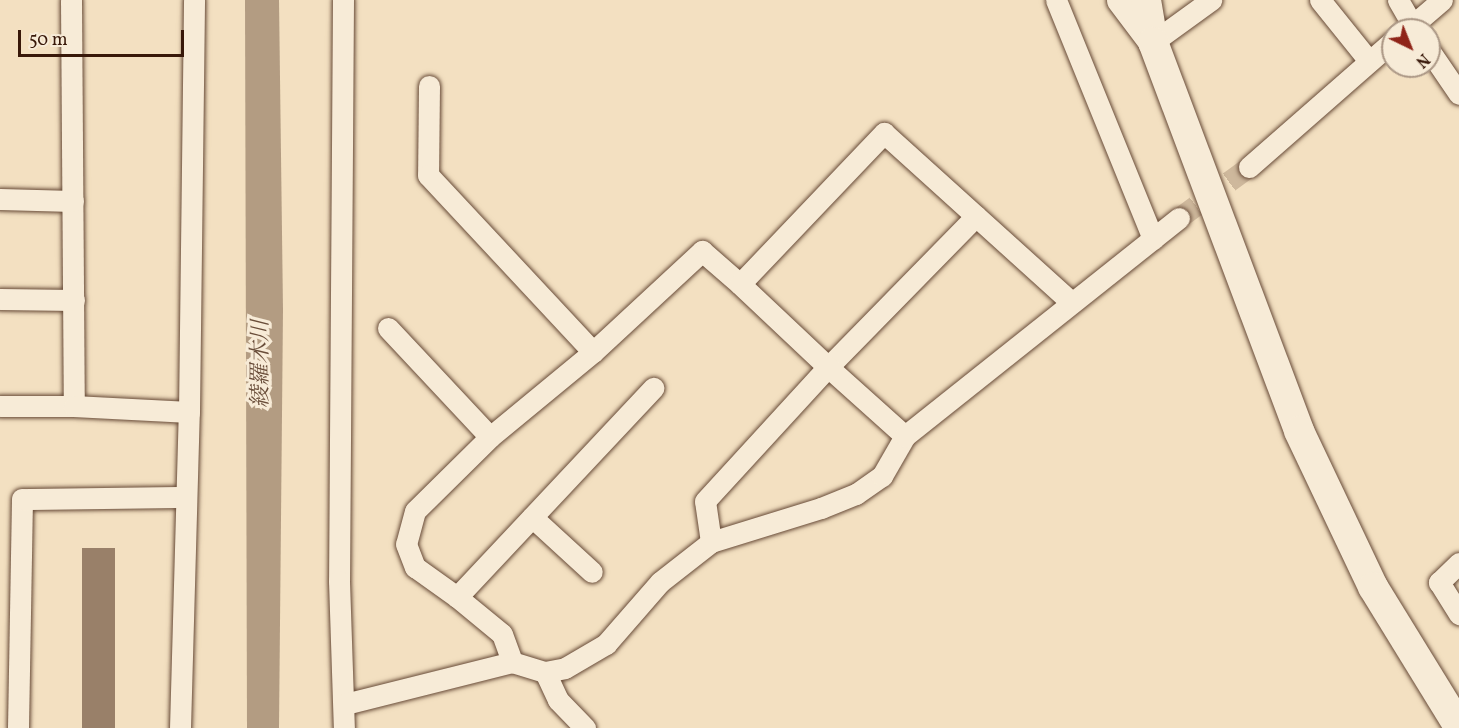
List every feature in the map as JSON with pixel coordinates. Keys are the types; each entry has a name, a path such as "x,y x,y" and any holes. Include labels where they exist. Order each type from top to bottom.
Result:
{"street":[{"path":"70,0 74,405"},
{"path":"180,728 189,412 194,0"},
{"path":"343,0 339,581 345,704 344,728"},
{"path":"1056,0 1153,239"},
{"path":"1122,0 1154,42"},
{"path":"1146,0 1154,42 1315,468 1373,587 1459,727"},
{"path":"1154,42 1211,0"},
{"path":"1320,0 1369,61"},
{"path":"1398,0 1407,18"},
{"path":"1423,18 1442,0"},
{"path":"1249,167 1381,51"},
{"path":"1441,68 1459,94"},
{"path":"429,86 428,175 593,352"},
{"path":"740,284 884,133 1072,303"},
{"path":"0,199 73,201"},
{"path":"711,542 705,501 828,367 976,216"},
{"path":"345,704 512,662 545,672 565,668 606,644 660,582 711,542 856,494 882,476 905,436 1179,218"},
{"path":"512,662 502,634 457,597 415,567 406,544 415,511 490,437 593,352 702,251 905,436"},
{"path":"0,299 74,300"},
{"path":"388,328 490,437"},
{"path":"457,597 653,388"},
{"path":"0,406 74,405 189,412"},
{"path":"18,728 22,499 186,497"},
{"path":"532,517 592,572"},
{"path":"1459,563 1439,582 1459,614"},
{"path":"545,672 558,700 585,728"}],"water":[{"name":"綾羅木川","path":"245,0 279,0 283,310 279,728 247,728"}],"building":[{"path":"82,548 115,548 115,728 82,728"}],"tunnel":[{"path":"1179,218 1249,167"}]}
